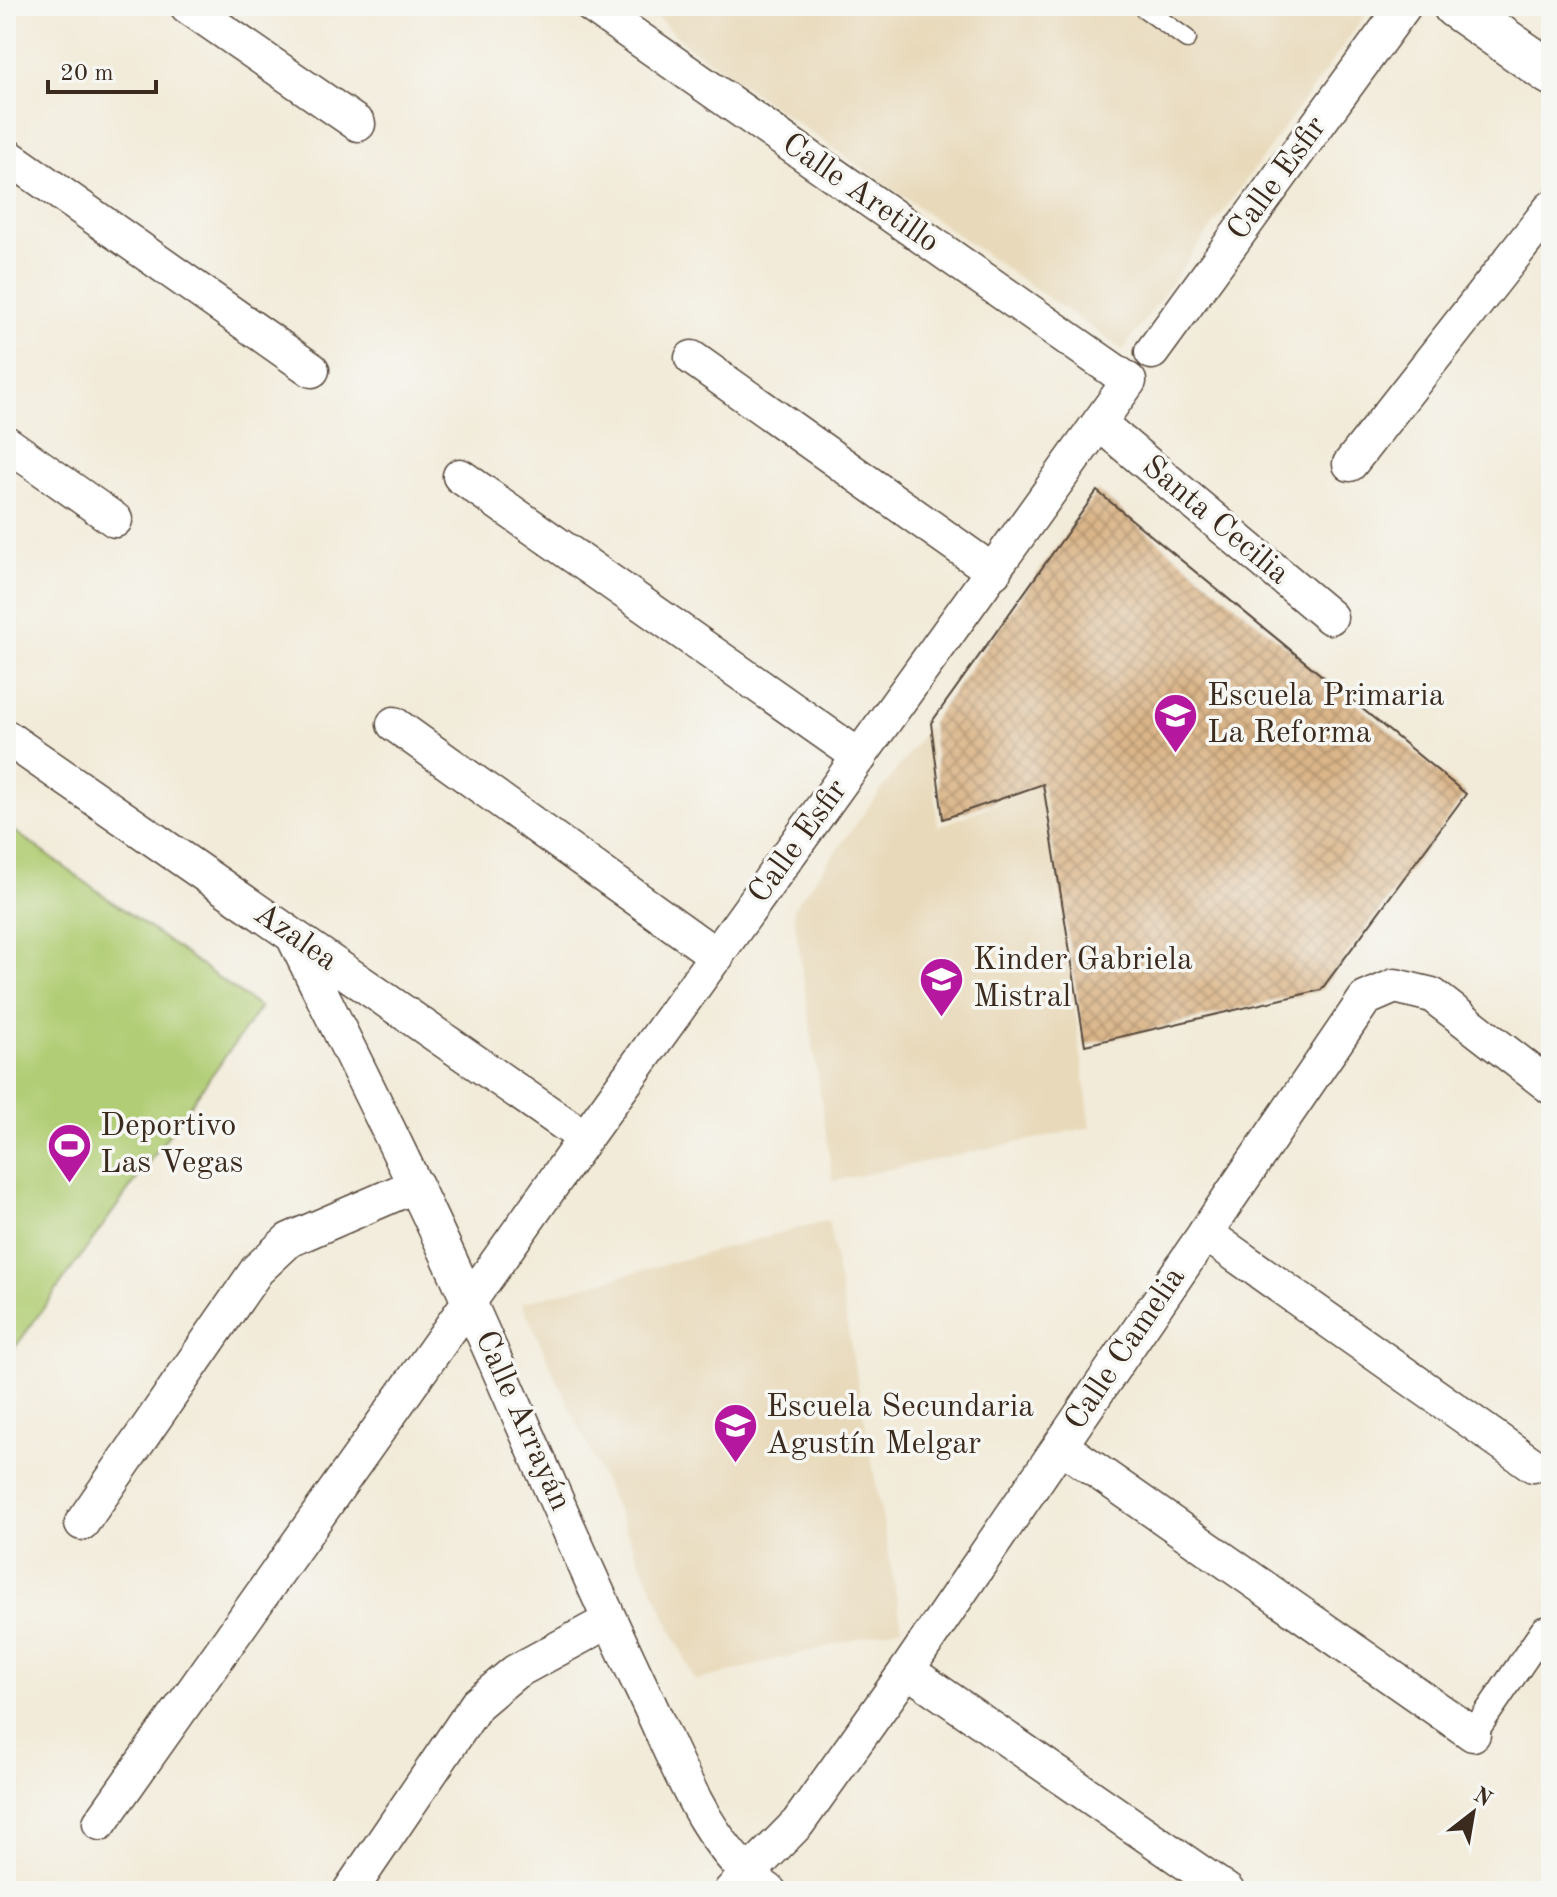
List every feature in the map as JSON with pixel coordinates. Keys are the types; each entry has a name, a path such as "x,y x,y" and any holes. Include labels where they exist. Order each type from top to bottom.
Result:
{"main road":[{"path":"1455,6 1551,73"}],"street":[{"path":"187,6 358,124"},
{"name":"Calle Aretillo","path":"592,6 1129,381"},
{"name":"Calle Esfir","path":"1152,352 1404,6"},
{"path":"6,155 312,370"},
{"path":"1350,464 1551,208"},
{"path":"692,358 994,572"},
{"name":"Calle Esfir","path":"100,1823 585,1138 1129,381"},
{"name":"Santa Cecilia","path":"1100,424 1330,617"},
{"path":"6,443 115,520"},
{"path":"460,476 860,757"},
{"path":"394,724 717,956"},
{"name":"Azalea","path":"6,737 585,1138"},
{"name":"Calle Arrayán","path":"293,936 416,1185 609,1621 693,1797 749,1886"},
{"name":"Calle Camelia","path":"749,1886 907,1670 1365,999 1395,986 1432,995 1551,1087"},
{"path":"82,1523 257,1270 289,1240 416,1185"},
{"path":"1205,1233 1542,1470"},
{"path":"1061,1446 1473,1734 1544,1630 1551,1635"},
{"path":"350,1891 477,1704 515,1672 609,1621"},
{"path":"907,1670 1227,1891"}],"lane":[{"path":"1141,6 1187,39"}],"shaded area":[{"path":"646,6 1372,6 1123,350 686,45"},
{"name":"Kinder Gabriela Mistral","path":"929,726 938,827 1043,784 1091,1127 833,1181 793,909"},
{"name":"Escuela Secundaria Agustín Melgar","path":"828,1220 902,1627 695,1681 522,1303"}],"green space":[{"name":"Deportivo Las Vegas","path":"6,825 260,1008 6,1360"}],"building":[{"name":"Escuela Primaria La Reforma","path":"1097,491 1466,794 1321,990 1085,1045 1043,784 943,819 931,723"}],"place":[{"name":"Escuela Primaria La Reforma","path":"1176,754"},
{"name":"Kinder Gabriela Mistral","path":"942,1018"},
{"name":"Deportivo Las Vegas","path":"69,1184"},
{"name":"Escuela Secundaria Agustín Melgar","path":"735,1465"}]}
